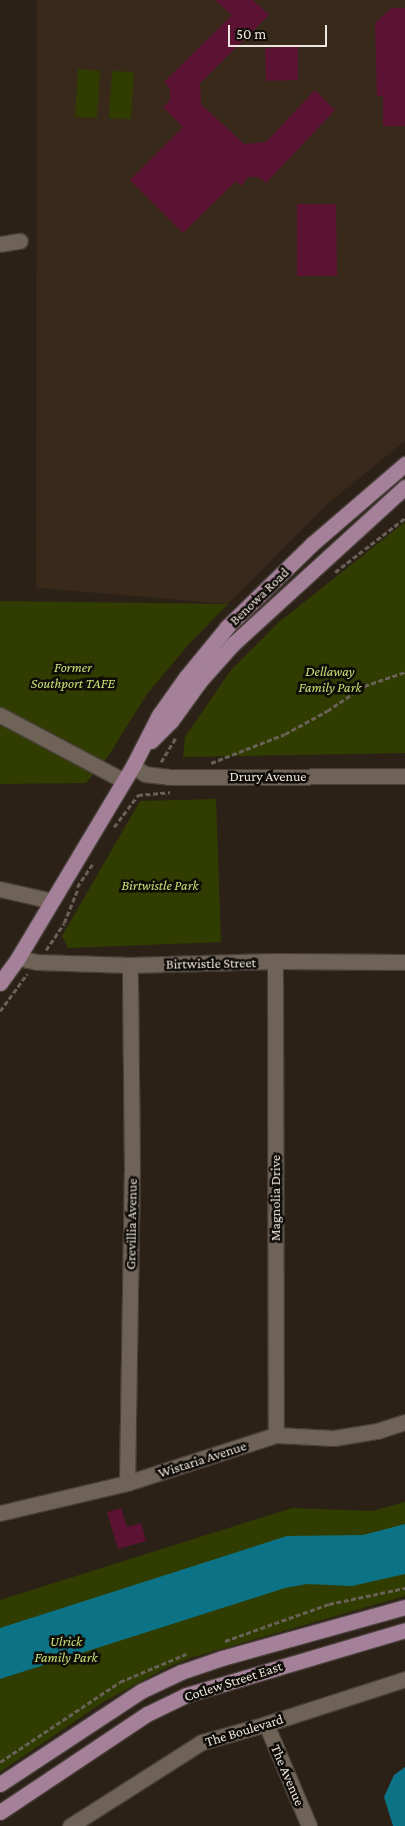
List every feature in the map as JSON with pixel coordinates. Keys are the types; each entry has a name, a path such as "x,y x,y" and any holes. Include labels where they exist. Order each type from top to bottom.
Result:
{"main road":[{"name":"Benowa Road","path":"0,982 18,958 133,766 159,715 228,627 312,544 402,477"},
{"name":"Cotlew Street East","path":"0,1784 141,1690 181,1672 222,1658 405,1607"},
{"name":"Cotlew Street East","path":"0,1812 147,1714 186,1695 405,1630"}],"street":[{"path":"0,244 20,241"},
{"path":"0,715 124,781"},
{"name":"Drury Avenue","path":"133,766 145,774 169,777 405,776"},
{"path":"0,889 52,902"},
{"name":"Birtwistle Street","path":"18,958 37,962 130,965 275,961 405,962"},
{"name":"Magnolia Drive","path":"275,961 276,1435"},
{"name":"Grevillia Avenue","path":"127,1483 132,1170 130,965"},
{"name":"Wistaria Avenue","path":"0,1513 127,1483 276,1435 334,1438 377,1431 405,1422"},
{"name":"The Boulevard","path":"70,1826 202,1742 266,1724 405,1678"},
{"name":"The Avenue","path":"266,1724 309,1826"}],"path":[{"path":"328,578 405,518"},
{"path":"154,775 164,754 180,732"}],"shaded area":[{"path":"37,0 405,0 405,441 326,505 228,604 36,588"}],"green space":[{"path":"78,69 100,71 97,118 75,117"},
{"path":"112,71 134,72 131,119 109,118"},
{"name":"Dellaway Family Park","path":"405,522 405,753 183,757 185,737 231,670 279,622"},
{"name":"Former Southport TAFE","path":"0,601 228,604 190,643 147,694 109,755 86,783 0,784"},
{"name":"Birtwistle Park","path":"216,799 221,942 68,948 62,936 140,801"},
{"name":"Ulrick Family Park","path":"405,1502 405,1596 190,1658 164,1669 105,1701 0,1772 0,1600 292,1508 372,1511"}],"water":[{"path":"405,1524 405,1574 352,1586 307,1584 285,1588 0,1679 0,1628 287,1536 363,1535"},
{"path":"405,1767 405,1826 393,1826 384,1797 394,1775"}],"building":[{"path":"215,0 253,0 269,15 200,83 201,104 244,144 266,142 315,90 335,110 266,183 259,177 248,177 241,186 236,181 183,233 130,180 183,127 163,107 170,100 170,88 164,82 232,15"},
{"path":"391,8 405,8 405,126 383,126 383,96 377,96 375,23"},
{"path":"298,46 298,80 266,81 265,48"},
{"path":"297,204 336,204 337,276 297,276"},
{"path":"121,1508 127,1527 141,1523 146,1541 118,1549 107,1512"}]}
